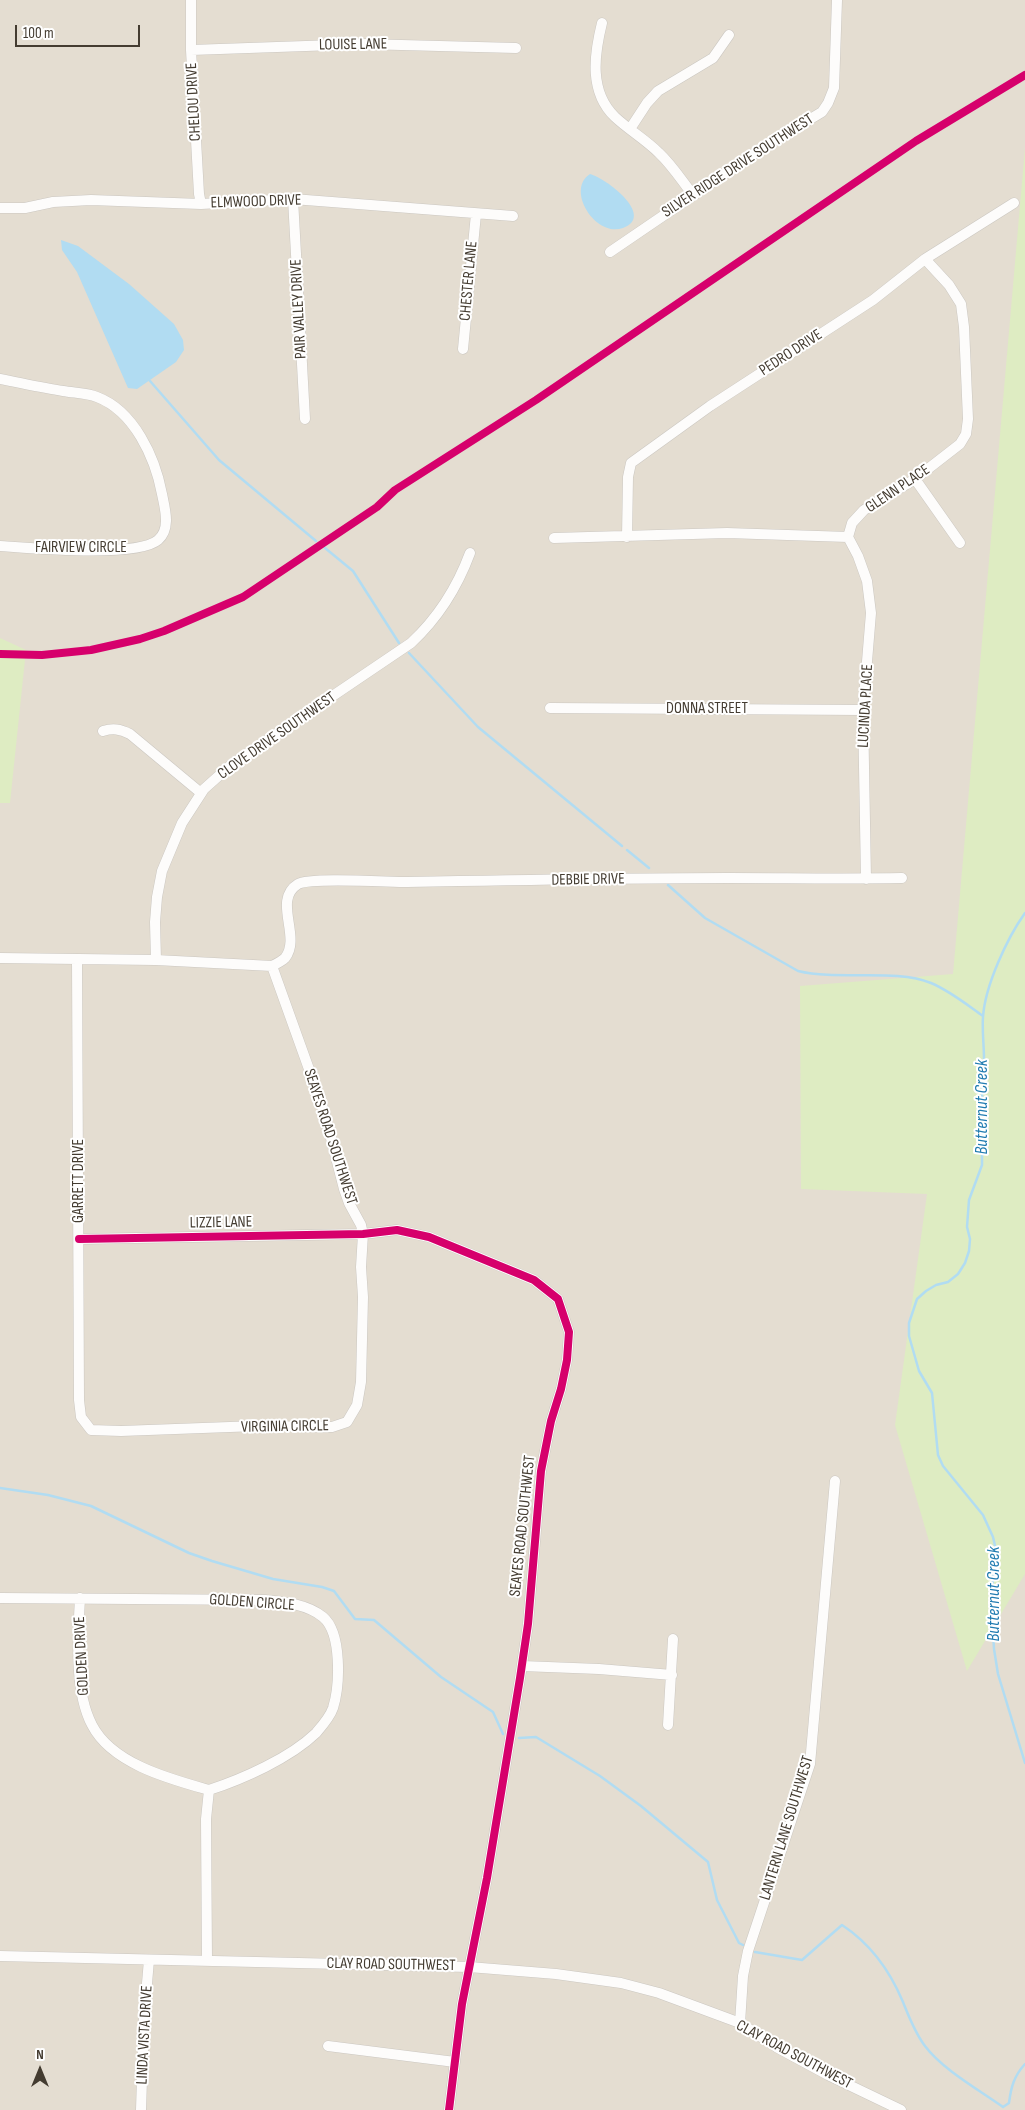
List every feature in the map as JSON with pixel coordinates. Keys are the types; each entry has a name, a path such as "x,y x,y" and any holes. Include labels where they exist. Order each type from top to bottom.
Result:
{"street":[{"name":"CHELOU DRIVE","path":"191,0 191,50 198,194 201,204"},
{"name":"SILVER RIDGE DRIVE SOUTHWEST","path":"610,252 767,145 822,112 834,88 837,0"},
{"path":"602,23 596,46 595,77 600,95 614,116 661,155 693,195"},
{"path":"630,129 647,103 658,91 713,58 729,36"},
{"name":"LOUISE LANE","path":"191,50 363,44 516,48"},
{"name":"ELMWOOD DRIVE","path":"0,208 25,208 53,202 91,200 201,204 293,199 513,216"},
{"name":"PAIR VALLEY DRIVE","path":"293,199 305,419"},
{"name":"PEDRO DRIVE","path":"627,537 628,477 631,463 710,406 873,300 925,259 1014,203"},
{"name":"CHESTER LANE","path":"463,349 476,214"},
{"name":"GLENN PLACE","path":"848,537 852,523 864,510 915,479 960,444 966,434 968,419 964,327 961,304 949,285 925,259"},
{"name":"FAIRVIEW CIRCLE","path":"0,379 96,397 118,408 130,422 146,448 160,483 166,517 164,531 157,541 143,547 124,550 0,546"},
{"path":"915,479 960,543"},
{"path":"554,538 727,533 848,537"},
{"name":"LUCINDA PLACE","path":"848,537 867,580 871,613 863,710 866,879"},
{"name":"CLOVE DRIVE SOUTHWEST","path":"156,960 155,922 162,871 174,839 201,793 232,764 410,643 431,622 448,600 462,575 470,553"},
{"name":"DONNA STREET","path":"550,708 863,710"},
{"path":"103,731 111,728 130,734 201,793"},
{"name":"DEBBIE DRIVE","path":"272,966 284,959 288,951 290,940 287,904 292,888 298,884 313,880 398,882 902,878"},
{"path":"0,958 156,960 272,966"},
{"name":"GARRETT DRIVE","path":"77,958 79,1400 81,1417 91,1430"},
{"name":"SEAYES ROAD SOUTHWEST","path":"272,966 324,1111 344,1189 349,1203 362,1225 363,1234 397,1230 448,1244 534,1280 554,1294 563,1310 569,1332 567,1360 540,1471 522,1666 487,1878 469,1967 449,2110"},
{"name":"LIZZIE LANE","path":"79,1239 363,1234"},
{"name":"VIRGINIA CIRCLE","path":"91,1430 121,1432 257,1426 326,1428 340,1426 347,1422 353,1415 357,1405 361,1382 363,1296 361,1267 363,1234"},
{"name":"LANTERN LANE SOUTHWEST","path":"740,2023 743,1976 748,1950 810,1764 835,1481"},
{"name":"GOLDEN CIRCLE","path":"0,1598 265,1600 306,1608 322,1616 334,1631 337,1665 335,1696 329,1716 317,1732 284,1755 247,1775 209,1790"},
{"name":"GOLDEN DRIVE","path":"80,1598 80,1677 84,1703 92,1726 99,1736 115,1751 146,1770 209,1790"},
{"path":"668,1725 673,1639"},
{"path":"522,1666 599,1669 672,1676"},
{"path":"207,1961 206,1819 209,1790"},
{"name":"CLAY ROAD SOUTHWEST","path":"0,1956 469,1967 556,1974 621,1983 659,1993 740,2023 778,2048 828,2075 902,2110"},
{"name":"LINDA VISTA DRIVE","path":"141,2110 144,2018 149,1960"},
{"path":"328,2046 455,2062"}],"shaded area":[{"path":"0,0 1025,0 1025,2110 0,2110"}],"green space":[{"path":"1025,148 1025,1574 967,1671 895,1425 927,1194 801,1189 800,986 953,974"},
{"path":"0,638 26,650 10,803 0,803"}],"water":[{"path":"590,174 607,182 625,198 634,215 632,222 623,228 613,229 603,226 594,220 582,201 581,191 583,181"},
{"path":"61,240 78,246 129,284 174,324 183,340 184,350 176,362 137,389 128,388 77,272 62,250"}],"waterway":[{"path":"150,381 219,460 316,541"},
{"path":"325,548 353,571 399,643"},
{"path":"409,653 478,727 622,846"},
{"path":"627,850 649,868"},
{"path":"668,885 705,918 798,971 814,974 884,975 917,979 945,990 983,1016"},
{"name":"Butternut Creek","path":"1025,913 1011,935 998,963 992,977 985,1005 983,1022 984,1059 982,1065 982,1165 969,1200 967,1227 970,1239 969,1251 965,1263 958,1274 948,1282 936,1285 926,1291 917,1299 909,1323 909,1336 919,1371 932,1393 938,1455 943,1466 983,1515 993,1537 996,1550 991,1599 994,1649 998,1674 1025,1763"},
{"path":"0,1488 48,1495 91,1506 189,1553 273,1579 322,1587 334,1591 355,1619 374,1620 441,1677 493,1712 503,1734"},
{"path":"519,1738 536,1737 600,1776 641,1806 708,1862 717,1900 739,1943 743,1945"},
{"path":"755,1952 802,1960 842,1925 862,1941 886,1969 915,2030 932,2055 951,2071 1003,2107"},
{"name":"Butternut Creek","path":"1003,2107 1009,2103 1014,2082 1025,2064"}],"cycle path":[{"path":"0,654 42,655 91,650 140,639 164,631 243,597 377,507 395,490 536,400 916,141 1025,75"},
{"path":"79,1239 363,1234 397,1230 429,1237 534,1280 558,1299 569,1332 567,1360 561,1389 551,1421 541,1471 528,1624 487,1878 462,2004 449,2110"}]}
